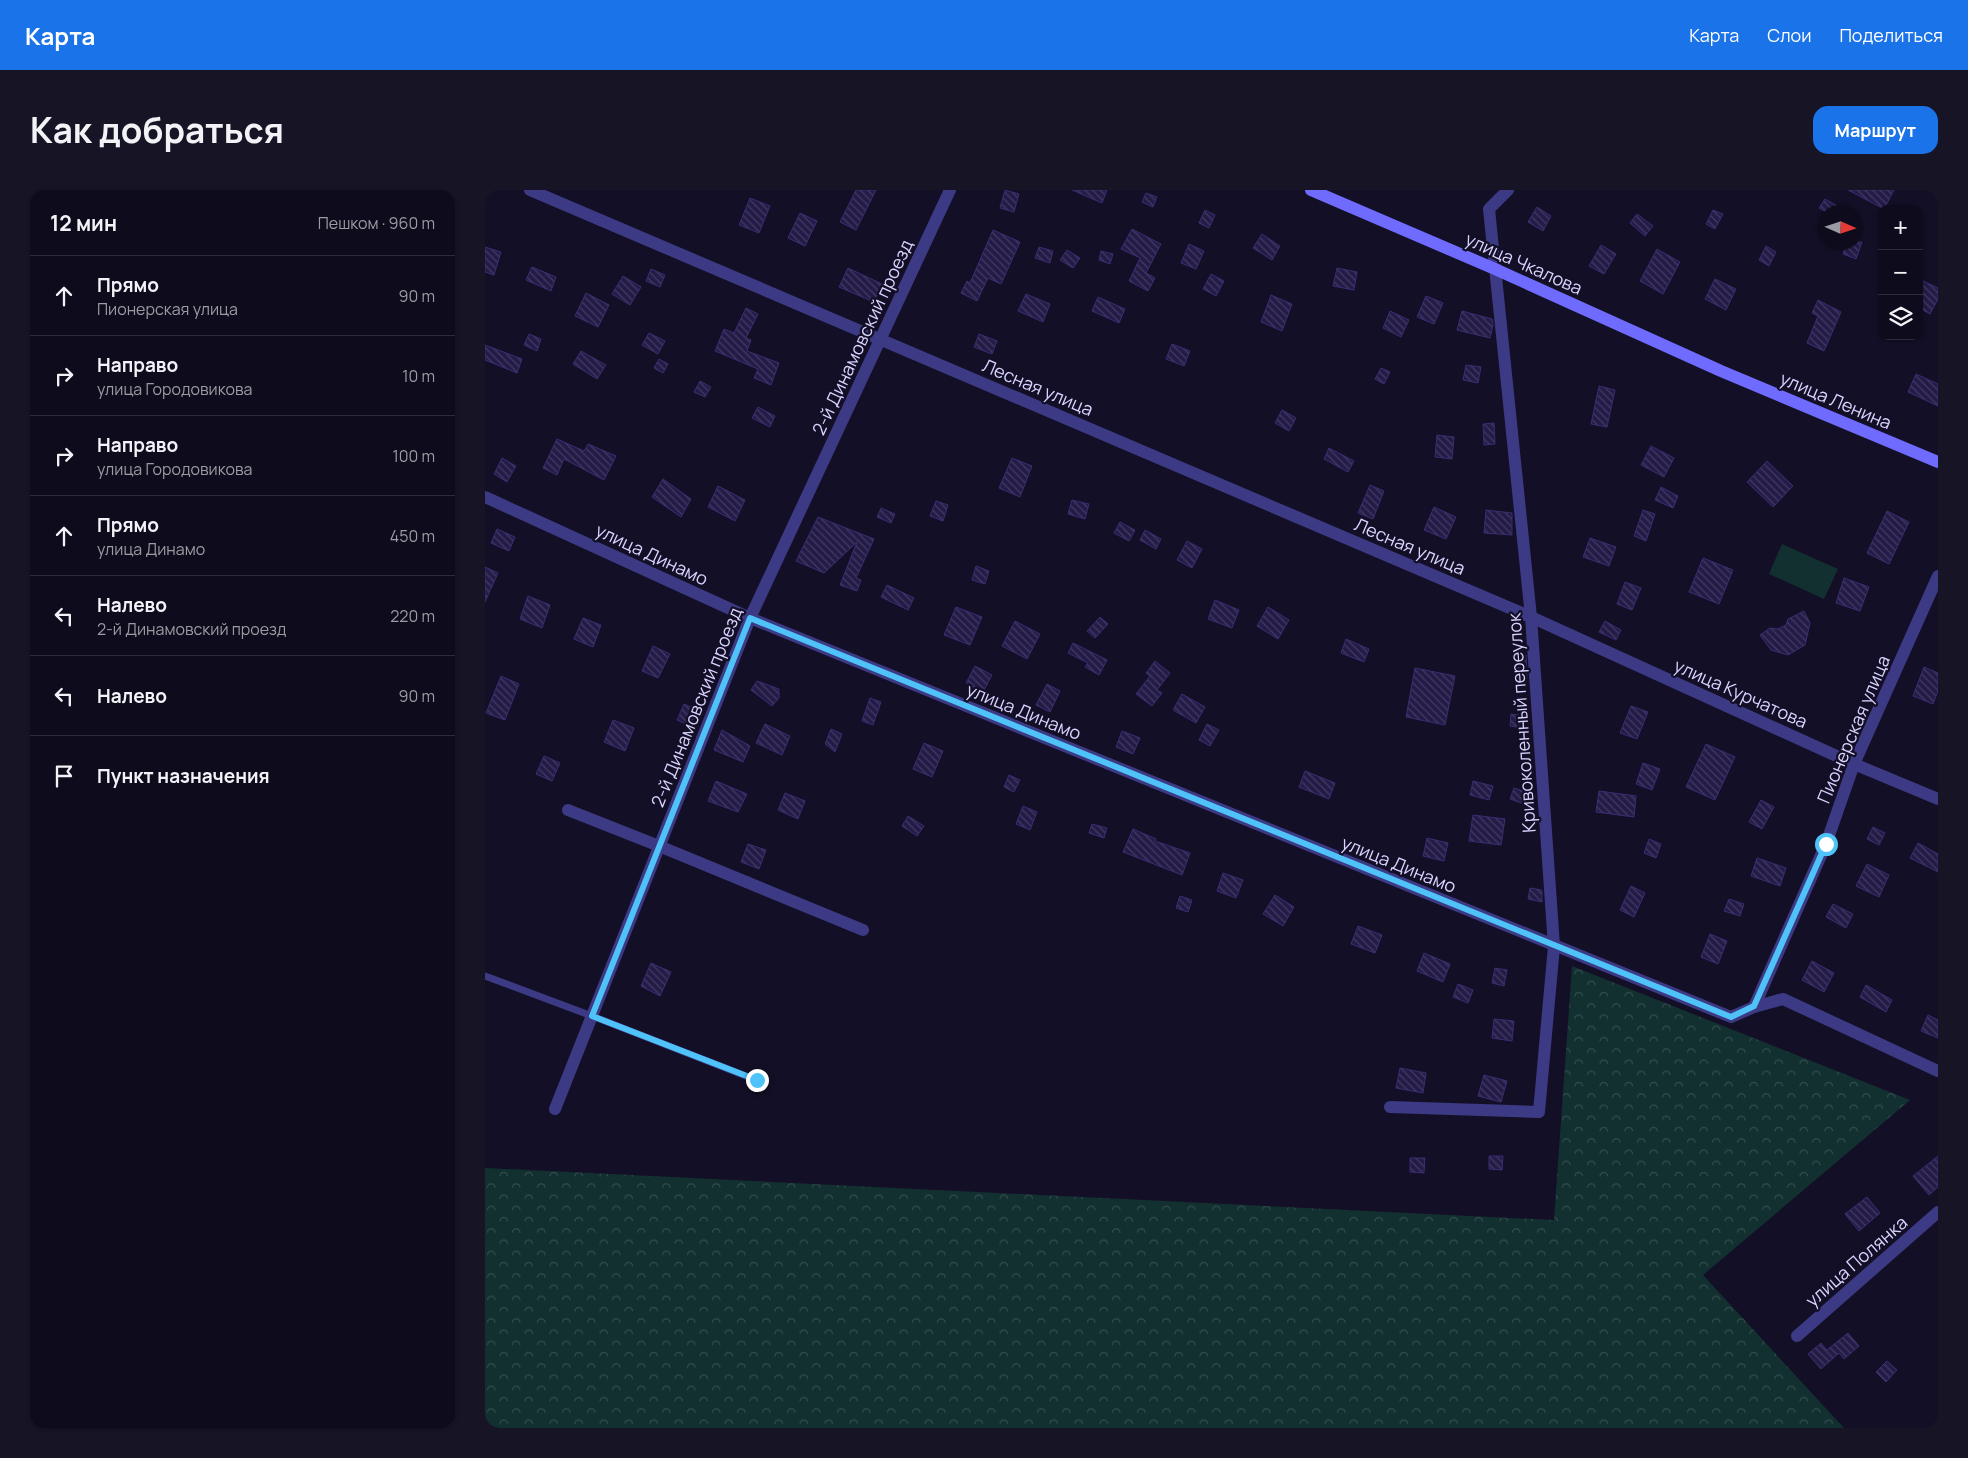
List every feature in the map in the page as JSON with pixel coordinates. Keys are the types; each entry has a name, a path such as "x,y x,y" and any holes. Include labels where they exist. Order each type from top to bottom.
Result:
{"street":[{"name":"Лесная улица","path":"530,190 1531,617"},
{"name":"2-й Динамовский проезд","path":"555,1109 750,618 950,190"},
{"name":"улица Чкалова","path":"1311,190 1495,269 1721,371"},
{"name":"Кривоколенный переулок","path":"1390,1107 1539,1112 1554,946 1531,617 1489,209 1508,190"},
{"name":"улица Ленина","path":"1721,371 1938,462"},
{"name":"улица Динамо","path":"485,497 750,618 1731,1017 1754,1006 1783,999 1938,1071"},
{"name":"Пионерская улица","path":"1754,1006 1826,844 1854,764 1938,576"},
{"name":"улица Курчатова","path":"1531,617 1854,764 1938,798"},
{"path":"568,810 863,930"},
{"name":"улица Полянка","path":"1797,1336 1938,1212"}],"lane":[{"path":"485,976 757,1080"}],"green space":[{"path":"1782,544 1838,569 1824,599 1769,574"},
{"path":"1572,966 1910,1100 1703,1275 1844,1428 485,1428 485,1168 1554,1220"}],"building":[{"path":"856,190 876,190 856,230 840,222"},
{"path":"1005,190 1019,194 1014,212 1000,208"},
{"path":"1072,190 1107,190 1102,203"},
{"path":"1848,190 1894,190 1886,205 1878,206"},
{"path":"1146,193 1157,197 1153,207 1142,202"},
{"path":"750,198 770,206 759,233 739,225"},
{"path":"1825,199 1836,205 1821,205"},
{"path":"1537,207 1551,216 1543,231 1528,222"},
{"path":"1205,210 1215,215 1209,228 1199,223"},
{"path":"1713,210 1723,214 1715,229 1706,224"},
{"path":"800,213 817,221 805,246 788,238"},
{"path":"1637,214 1653,226 1645,236 1630,223"},
{"path":"1132,229 1161,244 1146,273 1155,278 1148,291 1129,281 1140,258 1121,249"},
{"path":"993,230 1020,242 1001,284 988,278 977,301 961,293 967,281 970,283"},
{"path":"1262,234 1280,246 1272,260 1253,248"},
{"path":"1189,244 1204,251 1196,269 1181,263"},
{"path":"1601,245 1616,254 1604,274 1589,266"},
{"path":"1766,246 1776,252 1769,266 1759,260"},
{"path":"485,247 501,252 494,275 485,272"},
{"path":"1039,247 1053,251 1050,263 1035,258"},
{"path":"1657,249 1680,262 1663,294 1640,281"},
{"path":"1067,250 1080,258 1073,268 1060,260"},
{"path":"1844,250 1859,250 1856,259 1843,254"},
{"path":"1101,251 1113,254 1110,264 1099,260"},
{"path":"532,267 556,277 551,291 526,280"},
{"path":"848,268 882,284 874,302 839,287"},
{"path":"1337,268 1357,272 1354,290 1333,286"},
{"path":"651,269 665,275 660,287 646,281"},
{"path":"1211,274 1224,281 1216,296 1203,289"},
{"path":"623,276 641,287 630,305 612,294"},
{"path":"1715,279 1736,289 1726,310 1705,299"},
{"path":"1923,281 1938,288 1938,299 1930,314 1923,310"},
{"path":"586,293 609,305 598,327 575,316"},
{"path":"1026,294 1050,304 1043,322 1018,311"},
{"path":"1271,295 1292,304 1282,331 1261,322"},
{"path":"1426,296 1443,303 1434,324 1417,317"},
{"path":"1098,297 1125,309 1119,323 1092,311"},
{"path":"1818,300 1841,312 1824,351 1807,343 1818,316 1812,313"},
{"path":"746,308 758,314 746,338 751,340 747,351 779,363 771,385 754,378 758,369 715,351 724,329 734,333"},
{"path":"1390,311 1409,320 1401,337 1383,328"},
{"path":"1462,311 1492,319 1493,325 1490,338 1457,330"},
{"path":"649,333 665,341 658,354 642,345"},
{"path":"529,334 541,339 537,351 524,345"},
{"path":"979,334 997,341 992,354 974,347"},
{"path":"1172,344 1190,351 1184,366 1166,359"},
{"path":"485,345 522,359 517,373 485,360"},
{"path":"581,351 606,365 597,379 573,364"},
{"path":"659,359 668,364 663,373 654,368"},
{"path":"1466,365 1481,367 1478,383 1463,380"},
{"path":"1381,368 1390,372 1384,384 1375,379"},
{"path":"1916,374 1938,384 1938,406 1908,392"},
{"path":"700,381 711,387 705,397 694,392"},
{"path":"1599,386 1615,390 1607,427 1591,424"},
{"path":"758,407 775,416 770,427 752,418"},
{"path":"1282,410 1296,418 1289,431 1275,423"},
{"path":"1494,423 1495,444 1484,445 1483,424"},
{"path":"1437,435 1454,437 1452,459 1435,457"},
{"path":"557,439 584,451 588,444 616,456 604,480 564,459 557,475 543,468"},
{"path":"1651,446 1674,458 1664,477 1641,465"},
{"path":"1329,448 1354,461 1348,472 1324,459"},
{"path":"502,458 516,466 507,482 494,474"},
{"path":"1012,458 1032,466 1020,497 999,488"},
{"path":"1767,461 1793,486 1773,507 1747,482"},
{"path":"663,479 691,499 681,517 652,497"},
{"path":"1370,485 1384,491 1373,519 1358,513"},
{"path":"718,486 745,500 735,521 708,507"},
{"path":"1661,487 1678,496 1673,508 1655,500"},
{"path":"1072,500 1089,504 1085,519 1068,514"},
{"path":"936,501 948,505 943,521 930,516"},
{"path":"1434,507 1456,517 1446,539 1424,530"},
{"path":"881,508 895,514 891,523 877,517"},
{"path":"1486,510 1512,513 1512,535 1484,533"},
{"path":"1643,510 1655,514 1646,541 1634,536"},
{"path":"1887,511 1909,522 1889,564 1867,553"},
{"path":"818,517 874,539 856,578 861,580 857,591 840,585 857,542 824,573 796,561"},
{"path":"1120,522 1135,530 1129,541 1114,533"},
{"path":"497,529 515,537 509,551 491,543"},
{"path":"1145,530 1161,539 1156,549 1140,540"},
{"path":"1590,538 1616,547 1609,566 1583,557"},
{"path":"1187,541 1202,549 1192,568 1177,560"},
{"path":"1703,558 1733,570 1719,604 1689,592"},
{"path":"976,566 989,571 985,584 972,580"},
{"path":"485,567 498,573 485,602"},
{"path":"1844,578 1869,587 1860,611 1836,603"},
{"path":"1625,582 1641,588 1632,610 1617,604"},
{"path":"887,585 914,598 908,610 881,597"},
{"path":"528,596 550,605 542,628 520,619"},
{"path":"1215,600 1239,610 1232,628 1208,619"},
{"path":"956,607 982,617 970,645 944,635"},
{"path":"1268,607 1289,620 1278,639 1257,626"},
{"path":"1804,611 1810,623 1805,645 1788,655 1771,650 1760,635 1770,628 1778,629 1786,625 1788,619"},
{"path":"1100,617 1108,624 1095,638 1087,631"},
{"path":"583,618 601,625 593,647 574,639"},
{"path":"1015,621 1040,634 1027,659 1002,646"},
{"path":"1605,621 1621,630 1616,640 1599,632"},
{"path":"1346,639 1369,649 1364,662 1341,653"},
{"path":"1073,643 1107,660 1099,675 1085,667 1088,663 1068,653"},
{"path":"653,646 670,654 658,678 642,671"},
{"path":"1515,655 1526,655 1527,679 1515,679"},
{"path":"1155,661 1170,673 1157,690 1162,693 1152,706 1136,694 1150,676 1146,673"},
{"path":"975,666 992,675 983,692 966,683"},
{"path":"1924,667 1938,673 1938,691 1933,704 1913,696"},
{"path":"1415,668 1455,676 1445,725 1406,717"},
{"path":"501,676 519,684 505,720 486,713"},
{"path":"757,681 779,689 779,698 772,706 751,690"},
{"path":"1047,684 1060,691 1050,712 1036,705"},
{"path":"1182,694 1205,707 1196,723 1173,710"},
{"path":"870,698 881,702 873,725 862,721"},
{"path":"684,704 697,710 690,726 677,720"},
{"path":"1631,706 1648,712 1637,739 1620,733"},
{"path":"1511,714 1524,716 1523,728 1510,726"},
{"path":"613,720 634,728 625,751 604,742"},
{"path":"765,724 790,736 782,755 756,743"},
{"path":"1207,724 1219,730 1210,746 1199,740"},
{"path":"831,729 842,734 835,752 825,744"},
{"path":"722,730 750,746 743,762 714,750"},
{"path":"1122,731 1140,738 1133,754 1116,747"},
{"path":"924,743 943,751 932,777 913,769"},
{"path":"1706,744 1735,757 1715,800 1686,787"},
{"path":"544,756 560,763 552,781 536,774"},
{"path":"1643,763 1660,769 1652,790 1636,784"},
{"path":"1305,771 1335,783 1329,799 1299,787"},
{"path":"1009,775 1020,780 1014,792 1004,787"},
{"path":"716,781 747,794 738,812 708,801"},
{"path":"1473,781 1493,786 1489,800 1470,795"},
{"path":"1514,788 1535,795 1533,807 1510,799"},
{"path":"1599,791 1636,796 1634,817 1596,812"},
{"path":"785,793 805,801 798,819 778,810"},
{"path":"1761,800 1774,807 1762,829 1749,822"},
{"path":"1023,806 1037,812 1030,830 1016,824"},
{"path":"1473,815 1505,819 1501,845 1469,841"},
{"path":"908,816 924,826 917,836 902,826"},
{"path":"1092,824 1107,828 1104,838 1089,833"},
{"path":"1873,827 1885,833 1879,845 1867,839"},
{"path":"1133,829 1156,839 1155,841 1190,853 1182,875 1123,852"},
{"path":"1427,838 1448,843 1444,861 1423,856"},
{"path":"1649,839 1661,844 1656,858 1644,853"},
{"path":"1918,843 1938,854 1938,872 1910,858"},
{"path":"748,844 766,850 759,869 741,862"},
{"path":"1757,858 1786,868 1780,886 1751,876"},
{"path":"1867,864 1889,875 1879,897 1856,886"},
{"path":"1223,873 1243,880 1236,898 1217,891"},
{"path":"1631,886 1645,893 1634,917 1620,910"},
{"path":"1530,888 1542,890 1542,902 1528,899"},
{"path":"1275,895 1294,907 1283,926 1263,914"},
{"path":"1180,896 1192,900 1188,912 1176,908"},
{"path":"1729,899 1744,904 1740,916 1724,911"},
{"path":"1833,904 1853,914 1846,928 1826,917"},
{"path":"1358,926 1382,935 1375,953 1351,944"},
{"path":"1710,934 1727,941 1718,964 1701,957"},
{"path":"1424,953 1450,964 1443,982 1417,971"},
{"path":"1812,961 1834,973 1824,992 1802,980"},
{"path":"651,963 671,972 660,996 641,986"},
{"path":"1495,968 1507,970 1504,986 1492,983"},
{"path":"1458,984 1473,990 1468,1003 1453,997"},
{"path":"1866,985 1892,1000 1886,1012 1860,997"},
{"path":"1928,1015 1938,1020 1938,1038 1921,1031"},
{"path":"1494,1019 1514,1021 1512,1041 1492,1038"},
{"path":"1400,1068 1426,1073 1423,1093 1396,1088"},
{"path":"1484,1075 1507,1081 1501,1102 1478,1096"},
{"path":"1489,1156 1503,1156 1502,1170 1489,1169"},
{"path":"1938,1156 1938,1187 1929,1195 1913,1176"},
{"path":"1410,1158 1425,1158 1424,1173 1410,1172"},
{"path":"1867,1197 1880,1213 1859,1231 1845,1214"},
{"path":"1848,1333 1859,1346 1844,1359 1839,1353 1821,1369 1808,1354 1821,1343 1827,1350"},
{"path":"1887,1361 1897,1370 1886,1382 1876,1372"}],"route":[{"path":"757,1080 592,1016 750,618 1731,1017 1754,1006 1826,844"}]}
